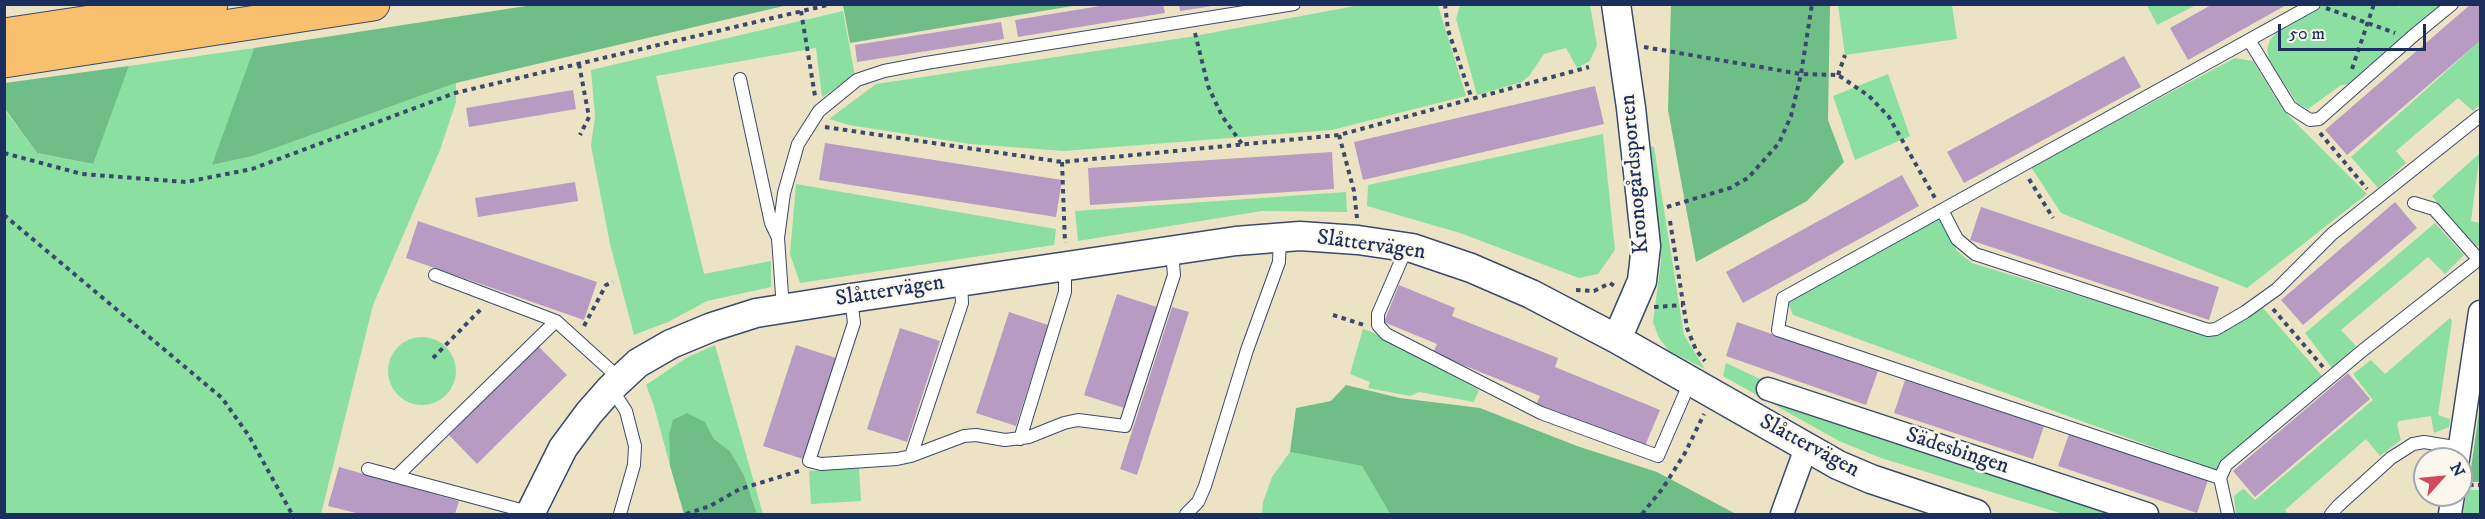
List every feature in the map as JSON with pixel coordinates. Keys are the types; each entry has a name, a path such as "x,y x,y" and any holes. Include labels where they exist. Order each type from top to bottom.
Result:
{"highway":[{"path":"4,35 211,4"},
{"path":"4,61 117,46 373,4"}],"street":[{"name":"Kronogårdsporten","path":"1616,4 1632,108 1646,246 1642,281 1617,339"},
{"name":"Slåttervägen","path":"533,514 563,448 589,413 616,384 638,363 671,344 712,327 756,313 961,281 1065,257 1172,251 1280,237 1358,240 1407,247 1471,268 1531,294 1617,339 1806,448 1871,479 1976,514"},
{"path":"2460,447 2481,312"},
{"name":"Sädesbingen","path":"1768,390 2147,514"},
{"path":"1782,514 1806,448"}],"lane":[{"path":"783,309 778,238 784,193 798,144 819,111 857,80 884,71 1294,4"},
{"path":"2220,478 1778,330 1783,298 2315,4"},
{"path":"2249,40 2290,106 2310,120 2319,119 2452,4"},
{"path":"740,79 771,223 778,238"},
{"path":"1942,210 1957,239 1975,254 2208,330 2228,322 2264,299 2293,275 2332,234 2481,116"},
{"path":"2228,514 2220,478 2226,465 2330,378 2479,261 2434,210 2414,203"},
{"path":"1186,514 1198,502 1205,486 1247,350 1278,262 1280,237"},
{"path":"1407,247 1378,314 1378,325 1386,334 1540,413 1658,456 1702,389"},
{"path":"851,298 854,323 809,461 816,463 911,456 964,436 976,435 1005,440 1020,439 1078,420 1125,426 1174,275 1172,251"},
{"path":"1020,439 1065,292 1065,257"},
{"path":"435,275 556,321 576,338 616,384 635,446 634,465 620,514"},
{"path":"911,456 962,303 961,281"},
{"path":"397,476 556,321"},
{"path":"2331,514 2391,458 2413,444 2424,442 2440,447"},
{"path":"368,469 533,514"}],"path":[{"path":"4,153 82,174 186,182 252,169 455,93 832,4"},
{"path":"1445,4 1448,30 1472,99"},
{"path":"1667,207 1730,188 1748,178 1779,143 1791,116 1801,74 1812,4"},
{"path":"2315,4 2409,38 2413,36"},
{"path":"2348,94 2347,83 2374,4"},
{"path":"801,11 819,111"},
{"path":"1192,21 1208,86 1222,116 1242,144"},
{"path":"1642,57 1640,46 1801,74 1838,75 1869,96 1889,117 1942,210"},
{"path":"1838,75 1845,55"},
{"path":"579,64 589,117 580,135"},
{"path":"810,124 1062,162 1339,135 1589,67"},
{"path":"2310,120 2375,199"},
{"path":"1339,135 1356,200 1358,240"},
{"path":"1062,162 1065,257"},
{"path":"2021,166 2053,219"},
{"path":"1641,514 1663,488 1685,453 1702,389 1722,378 1696,350 1687,328 1665,197"},
{"path":"4,215 222,398 249,436 292,514"},
{"path":"576,338 606,285 613,282"},
{"path":"433,358 494,296"},
{"path":"2264,299 2319,362 2330,378"},
{"path":"1334,315 1364,325 1378,325"},
{"path":"686,514 710,506 740,489 789,476 816,463"}],"green space":[{"path":"539,4 788,5 456,83 253,156 212,165 254,48"},
{"path":"843,4 1079,5 850,43"},
{"path":"2147,4 2196,5 2157,25"},
{"path":"1360,5 1438,5 1466,96 1332,130 1064,151 970,144 849,125 829,119 876,84 1189,37"},
{"path":"1460,5 1590,5 1597,45 1590,61 1577,68 1566,48 1544,54 1522,82 1477,95 1456,19"},
{"path":"1671,5 1830,5 1828,120 1844,162 1807,201 1696,262 1668,110"},
{"path":"1838,5 1952,5 1957,39 1845,55"},
{"path":"2324,5 2398,5 2400,8 2399,5 2444,5 2354,84 2341,85 2308,109 2297,103 2269,60 2267,49 2276,33"},
{"path":"843,11 855,76 822,97 816,48 656,76 704,274 771,261 771,287 707,301 668,322 634,335 610,244 591,146 595,116 591,70"},
{"path":"2480,41 2480,104 2473,111 2458,98 2396,151 2406,163 2378,188 2351,157"},
{"path":"254,48 213,165 253,156 456,83 456,102 440,150 373,305 321,514 5,514 4,109 37,153 92,164 129,66"},
{"path":"2235,58 2253,61 2283,110 2367,194 2247,288 2061,213 2031,167"},
{"path":"129,66 93,164 37,153 5,109 5,83"},
{"path":"1888,74 1910,136 1855,160 1833,96"},
{"path":"1603,134 1615,250 1598,274 1579,278 1460,233 1367,206 1368,185"},
{"path":"1650,146 1654,147 1684,335 1705,369 1669,351 1659,338 1653,322 1661,261"},
{"path":"2480,153 2471,221 2480,223 2480,238 2479,246 2472,246 2432,196"},
{"path":"796,184 1056,229 1054,245 800,283 790,254"},
{"path":"1346,192 1347,212 1262,211 1078,241 1075,211"},
{"path":"1937,219 1942,221 1957,251 1972,263 2184,328 2215,334 2263,308 2323,377 2215,470 1793,315 1788,302"},
{"path":"2435,223 2464,255 2445,274 2428,257 2341,330 2356,346 2332,368 2305,333"},
{"path":"2450,318 2452,321 2438,415 2450,419 2449,427 2434,433 2431,416 2399,421 2397,424 2401,440 2380,456 2366,439 2285,510 2288,514 2236,514 2234,496 2240,491 2244,489 2255,500 2373,400 2353,374 2371,360 2385,374"},
{"path":"1363,329 1479,390 1474,402 1419,392 1410,396 1368,388 1370,382 1350,374"},
{"path":"422,337 435,340 446,347 453,358 456,371 453,384 446,395 435,402 422,405 409,402 398,395 391,384 388,371 391,358 398,347 409,340"},
{"path":"715,345 763,514 757,514 744,475 730,451 714,439 705,422 669,434 670,466 646,385 686,358"},
{"path":"1726,363 1865,428 2125,514 2063,514 1881,458 1839,441 1723,376"},
{"path":"1346,385 1400,398 1480,408 1577,446 1657,472 1736,514 1390,514 1362,466 1290,452 1296,408 1331,401"},
{"path":"2480,406 2480,482 2473,482 2473,454"},
{"path":"687,413 705,422 714,439 730,451 744,475 757,514 684,514 670,466 669,434 673,420"},
{"path":"1290,452 1362,466 1390,514 1262,514 1263,502 1272,477"},
{"path":"859,468 861,501 811,504 809,471"},
{"path":"2473,490 2480,490 2480,514 2463,514 2464,507 2473,507"}],"building":[{"path":"1112,4 1163,4 1165,13 1018,37 1015,20"},
{"path":"1179,4 1212,4 1212,6 1180,11"},
{"path":"2213,4 2288,4 2188,60 2170,28"},
{"path":"2471,4 2480,4 2480,41 2347,155 2325,130"},
{"path":"1001,22 1004,39 857,62 855,45"},
{"path":"2124,56 2141,87 1964,183 1947,152"},
{"path":"1595,86 1604,124 1363,180 1354,142"},
{"path":"573,90 576,109 469,127 466,108"},
{"path":"825,143 1062,180 1056,217 819,180"},
{"path":"1332,152 1334,189 1090,205 1088,168"},
{"path":"1902,175 1919,206 1743,303 1726,272"},
{"path":"575,182 578,201 478,217 475,198"},
{"path":"2395,202 2417,228 2303,325 2281,300"},
{"path":"1981,207 2219,287 2209,320 1970,240"},
{"path":"418,221 597,282 584,320 406,258"},
{"path":"1399,285 1455,308 1452,316 1558,358 1555,367 1660,410 1644,448 1536,405 1540,396 1433,353 1437,344 1384,322"},
{"path":"1117,294 1157,307 1124,408 1084,395"},
{"path":"1172,307 1189,312 1137,475 1120,469"},
{"path":"1009,312 1048,325 1016,426 976,413"},
{"path":"1737,322 1878,371 1866,405 1726,356"},
{"path":"900,328 940,341 907,442 867,429"},
{"path":"796,345 836,358 803,459 763,446"},
{"path":"538,346 567,375 477,464 449,435"},
{"path":"2348,373 2370,399 2255,497 2233,471"},
{"path":"1905,380 2044,426 2033,459 1894,413"},
{"path":"2069,434 2208,480 2197,513 2058,466"},
{"path":"339,467 459,501 455,514 360,514 328,506"}]}
